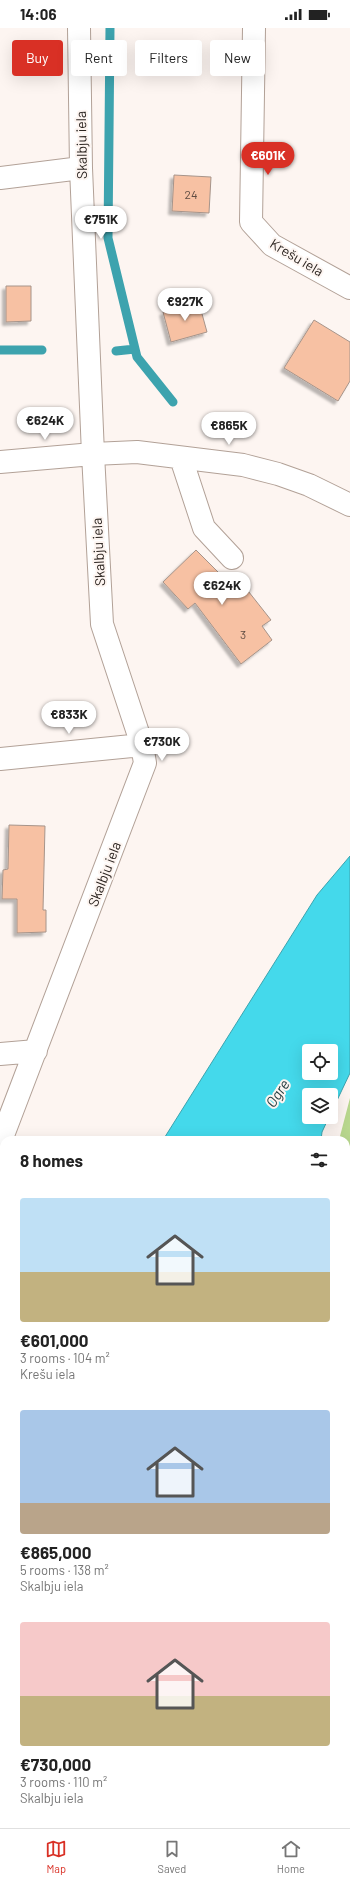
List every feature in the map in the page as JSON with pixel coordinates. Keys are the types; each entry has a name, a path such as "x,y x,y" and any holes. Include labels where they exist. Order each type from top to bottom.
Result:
{"street":[{"name":"Skalbju iela","path":"3,1136 136,791 145,763 142,745 102,624 81,168 79,28"},
{"name":"Krešu iela","path":"254,28 251,222 272,244 350,288"},
{"path":"0,178 81,168"},
{"path":"0,462 93,454 137,452 243,465 278,474 309,485 350,505"},
{"path":"181,458 204,528 232,558"},
{"path":"0,759 142,745"},
{"path":"0,1054 36,1051"}],"green space":[{"path":"350,1098 350,1136 340,1136"}],"water":[{"name":"Ogre","path":"350,856 350,1073 338,1098 338,1088 302,1088 302,1124 326,1124 322,1136 166,1136 317,895"}],"building":[{"path":"174,175 211,177 209,213 172,211"},
{"path":"6,286 31,286 31,321 6,322"},
{"path":"199,303 207,332 171,342 163,312"},
{"path":"314,320 350,342 350,381 338,401 284,368"},
{"path":"196,550 234,588 241,582 271,620 262,626 272,640 241,664 195,603 188,609 163,582"},
{"path":"9,825 45,826 43,910 46,910 46,932 17,933 17,899 2,899 3,870 8,869"}],"waterway":[{"path":"110,28 108,238 137,357 173,402"},
{"path":"116,351 135,349"},
{"path":"0,350 42,350"}]}
